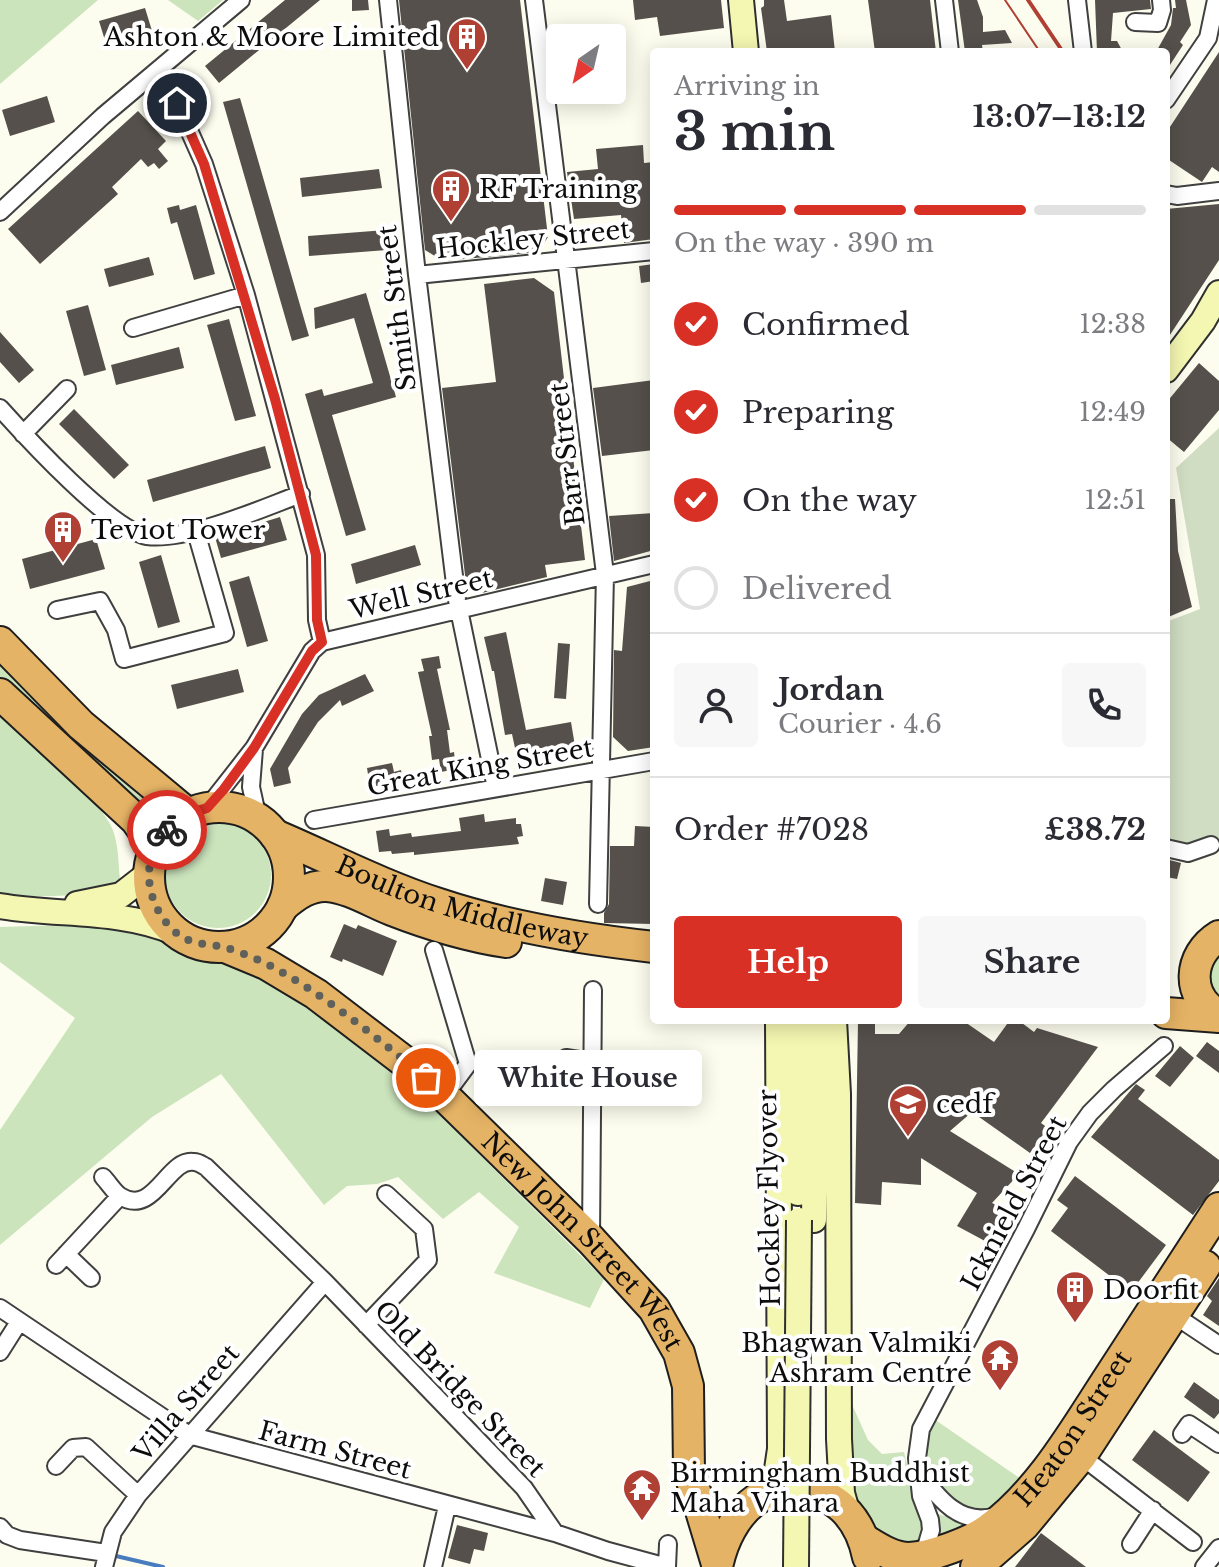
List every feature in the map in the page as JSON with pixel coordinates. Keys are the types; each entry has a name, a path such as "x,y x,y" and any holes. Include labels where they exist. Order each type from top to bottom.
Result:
{"highway":[{"path":"0,642 81,725 198,811"},
{"path":"0,694 136,820 152,860 151,895 160,915 174,932 207,947 225,947 252,939 278,914 288,888 289,869 284,851 266,827 233,809 198,811 174,822 152,860"},
{"name":"Boulton Middleway","path":"266,827 437,904 506,923 650,947"},
{"name":"Boulton Middleway","path":"278,914 300,891 324,886 346,890 417,920 498,941 650,963"},
{"name":"New John Street West","path":"278,914 283,948 316,994"},
{"path":"1219,936 1206,945 1197,957 1194,971 1200,1000 1219,1016"},
{"name":"New John Street West","path":"225,947 266,964 316,994 395,1052 445,1095 591,1240 654,1309 679,1353 688,1386 689,1471 717,1566"},
{"path":"1170,970 1197,957"},
{"path":"1170,1013 1219,1016"},
{"name":"Heaton Street","path":"868,1553 909,1558 924,1554 972,1539 988,1530 1008,1512 1076,1427 1219,1208"},
{"name":"Heaton Street","path":"976,1567 1024,1525 1081,1456 1219,1244"},
{"path":"689,1471 707,1498 721,1503 759,1498 782,1490 808,1490 828,1496 847,1511 868,1553"},
{"path":"717,1566 725,1539 735,1522 759,1498"}],"main road":[{"path":"741,0 746,48"},
{"path":"1170,365 1203,321 1219,293"},
{"path":"31,911 100,902 121,895 152,860"},
{"path":"0,906 31,911 121,916 151,922 174,932"},
{"path":"759,1498 776,1476 780,1449 778,1024"},
{"name":"Hockley Flyover","path":"793,1024 806,1220 813,1567"},
{"name":"Hockley Flyover","path":"796,1567 806,1220 816,1024"},
{"path":"834,1024 838,1094 839,1439 842,1493 847,1511"}],"street":[{"path":"0,212 103,116 241,0"},
{"name":"Smith Street","path":"388,0 417,275 459,610 496,788"},
{"name":"Barr Street","path":"534,0 605,574 598,904"},
{"path":"944,0 950,48"},
{"path":"1077,0 1083,48"},
{"path":"1135,22 1158,23 1161,0"},
{"path":"1170,94 1208,38 1216,0"},
{"path":"153,74 177,103 204,164 246,295 316,555 317,620 322,642"},
{"path":"1171,195 1219,191"},
{"name":"Hockley Street","path":"417,275 650,251"},
{"path":"133,328 246,295"},
{"path":"23,434 67,389"},
{"path":"0,408 23,434 113,519 146,536 196,532 301,494"},
{"path":"57,610 100,601 116,630 124,659 225,633 196,532"},
{"name":"Well Street","path":"198,811 254,748 312,651 322,642 650,565"},
{"name":"Well Street","path":"254,748 251,787 266,827"},
{"name":"Great King Street","path":"314,820 650,762"},
{"path":"1170,849 1188,853 1211,845"},
{"path":"434,950 468,1064 445,1095"},
{"path":"591,1240 593,990"},
{"name":"Icknield Street","path":"924,1554 931,1530 921,1496 917,1458 921,1429 1026,1229 1054,1168 1090,1113 1164,1046"},
{"path":"1134,1047 1147,1061"},
{"path":"566,1058 592,1062"},
{"name":"Old Bridge Street","path":"120,1196 131,1199 148,1197 181,1164 193,1161 206,1167 325,1282 524,1488 555,1533"},
{"path":"91,1278 61,1259 120,1196 103,1177"},
{"path":"366,1325 428,1260 424,1229 386,1194"},
{"name":"Villa Street","path":"105,1560 113,1532 138,1495 325,1282"},
{"name":"Farm Street","path":"0,1308 189,1435 555,1533 667,1567 668,1544"},
{"path":"1183,1321 1219,1345"},
{"path":"0,1352 19,1322"},
{"path":"1182,1434 1189,1424 1219,1444"},
{"path":"56,1466 73,1448 86,1447 138,1495"},
{"path":"1081,1456 1193,1542"},
{"path":"920,1474 944,1505 968,1517 983,1520 1008,1512"},
{"path":"433,1567 447,1506"},
{"path":"1131,1544 1153,1510"},
{"path":"0,1527 7,1535 20,1540 105,1560"},
{"path":"1204,1567 1219,1548"}],"green space":[{"path":"0,0 98,0 0,84"},
{"path":"168,0 223,0 198,21"},
{"path":"1219,428 1219,838 1187,849 1170,846 1170,620 1200,609 1176,468"},
{"path":"0,659 138,795 164,812 150,826 0,684"},
{"path":"0,712 75,781 101,810 115,837 120,880 77,894 0,894"},
{"path":"218,822 238,826 255,838 267,855 271,875 267,895 255,912 238,924 218,928 198,924 181,912 169,895 165,875 169,855 181,838 198,826"},
{"path":"99,924 137,928 221,957 270,979 354,1040 420,1095 604,1279 590,1308 494,1273 519,1227 479,1192 443,1219 398,1177 377,1184 347,1186 324,1205 221,1074 152,1117 0,1245 0,1130 75,1018 0,962 0,927"},
{"path":"1219,951 1219,998 1211,987 1209,975"},
{"path":"850,1400 868,1440 882,1454 904,1452 924,1537 909,1546 867,1532 851,1492"},
{"path":"934,1419 1021,1479 998,1509 975,1508 957,1501 926,1473 926,1437"},
{"path":"936,1513 969,1525 936,1542"}],"building":[{"path":"285,0 320,0 219,83 205,66"},
{"path":"352,0 368,0 369,10 352,11"},
{"path":"399,0 520,0 548,237 538,252 443,261 425,250"},
{"path":"633,0 721,0 724,28 660,36 657,17 635,20"},
{"path":"764,0 784,0 787,21 831,15 835,48 766,48 761,8"},
{"path":"868,0 930,0 936,48 874,48"},
{"path":"958,0 977,0 983,17 983,32 1005,30 1012,43 964,48"},
{"path":"1095,0 1150,0 1151,9 1113,13 1111,41 1117,41 1121,48 1097,48"},
{"path":"1175,0 1186,0 1191,25 1170,65 1170,48 1158,48 1171,25 1173,8 1176,8"},
{"path":"145,8 153,34 107,47 99,21"},
{"path":"1219,52 1219,172 1212,167 1202,182 1170,161 1170,127"},
{"path":"47,96 55,122 10,136 2,110"},
{"path":"240,98 309,336 292,341 223,102"},
{"path":"138,111 166,141 158,149 168,161 159,169 154,163 148,167 141,159 112,187 118,194 40,264 8,229"},
{"path":"643,145 644,163 650,162 650,240 624,243 621,215 574,219 567,172 598,169 596,149"},
{"path":"379,169 382,188 302,197 300,178"},
{"path":"1219,204 1219,260 1170,335 1170,209"},
{"path":"179,205 180,210 196,205 215,274 194,280 177,222 171,224 167,208"},
{"path":"386,230 387,250 309,256 308,236"},
{"path":"149,257 154,275 109,287 104,269"},
{"path":"650,265 650,282 641,283 639,266"},
{"path":"534,278 554,292 585,560 545,565 547,577 482,593 466,583 442,388 496,382 484,284"},
{"path":"366,293 396,397 332,415 366,530 346,536 305,394 322,389 324,396 373,383 354,318 315,329 314,308"},
{"path":"88,305 106,370 84,376 66,311"},
{"path":"229,319 256,416 235,421 207,325"},
{"path":"0,332 34,370 19,383 0,362"},
{"path":"179,347 184,368 116,385 111,365"},
{"path":"1199,363 1219,381 1219,410 1184,452 1170,440 1170,398"},
{"path":"650,381 650,450 602,456 593,388"},
{"path":"74,409 129,465 114,479 59,424"},
{"path":"265,446 271,468 153,502 147,480"},
{"path":"1170,499 1175,499 1178,551 1192,607 1170,616"},
{"path":"650,513 650,551 614,561 609,516"},
{"path":"280,517 287,540 221,558 215,537"},
{"name":"Teviot Tower","path":"96,539 105,569 30,589 22,559"},
{"path":"415,545 421,565 356,584 351,564"},
{"path":"161,555 180,622 158,628 139,562"},
{"path":"249,576 268,641 247,647 229,582"},
{"path":"650,581 650,748 628,751 613,737 614,650 622,651 627,587"},
{"path":"506,632 526,730 571,722 575,746 530,754 529,745 515,748 512,734 505,735 494,671 484,637"},
{"path":"558,643 570,644 566,699 554,698"},
{"path":"439,656 441,668 437,669 450,730 447,730 450,753 454,752 456,769 441,772 439,759 432,760 429,736 432,736 418,672 424,671 421,659"},
{"path":"238,669 244,692 177,709 171,685"},
{"path":"365,674 374,691 342,706 340,700 318,722 288,768 291,783 274,787 270,769 302,714 319,695"},
{"path":"392,763 394,772 401,770 403,782 370,787 367,768"},
{"path":"484,814 485,822 516,818 516,824 521,824 523,836 517,837 519,844 414,855 414,852 379,852 376,831 389,829 390,836 411,833 412,837 461,831 459,818"},
{"path":"635,826 650,827 650,924 604,923 604,913 609,904 610,846 634,846"},
{"path":"1170,860 1181,863 1177,879 1170,878"},
{"path":"545,878 567,882 563,905 541,901"},
{"path":"344,924 356,929 358,925 397,941 383,976 343,959 342,962 330,957"},
{"name":"cedf","path":"858,1024 875,1024 875,1034 899,1034 908,1024 968,1024 994,1042 1007,1024 1023,1024 1034,1032 1037,1028 1098,1047 1041,1123 1048,1128 1030,1153 972,1112 950,1131 1019,1174 992,1203 1015,1214 998,1248 957,1226 977,1193 921,1158 921,1185 882,1182 881,1205 855,1203"},
{"path":"1207,1042 1219,1051 1219,1073 1196,1056"},
{"path":"1180,1046 1194,1058 1170,1087 1155,1076"},
{"path":"1136,1084 1145,1090 1138,1099 1219,1160 1219,1181 1193,1215 1091,1137"},
{"path":"1075,1176 1166,1245 1131,1292 1051,1231 1068,1208 1057,1200"},
{"path":"1219,1278 1219,1326 1203,1315 1212,1301 1207,1296"},
{"path":"1194,1382 1219,1400 1219,1413 1214,1419 1184,1397"},
{"path":"1154,1430 1210,1472 1188,1502 1132,1460"},
{"path":"457,1525 488,1533 484,1551 474,1549 470,1564 448,1558"},
{"path":"1041,1533 1086,1567 1015,1567"}],"waterway":[{"path":"116,1556 163,1567"}],"tram line":[{"path":"1005,0 1037,48"}],"railway":[{"path":"1028,0 1060,48"}],"way so far":[{"path":"167,830 155,847 148,874 151,895 160,915 174,932 189,941 207,947 225,947 266,964 316,994 426,1078"}],"place":[{"name":"Ashton & Moore Limited","path":"467,71"},
{"name":"RF Training","path":"451,223"},
{"name":"Teviot Tower","path":"63,564"},
{"name":"White House","path":"426,1078"},
{"name":"cedf","path":"908,1138"},
{"name":"Doorfit","path":"1075,1324"},
{"name":"Bhagwan Valmiki Ashram Centre","path":"1000,1392"},
{"name":"Birmingham Buddhist Maha Vihara","path":"642,1522"}],"route":[{"path":"167,830 188,814 207,808 224,789 254,748 312,651 322,642 317,620 316,555 275,399 204,164 177,103"}]}
